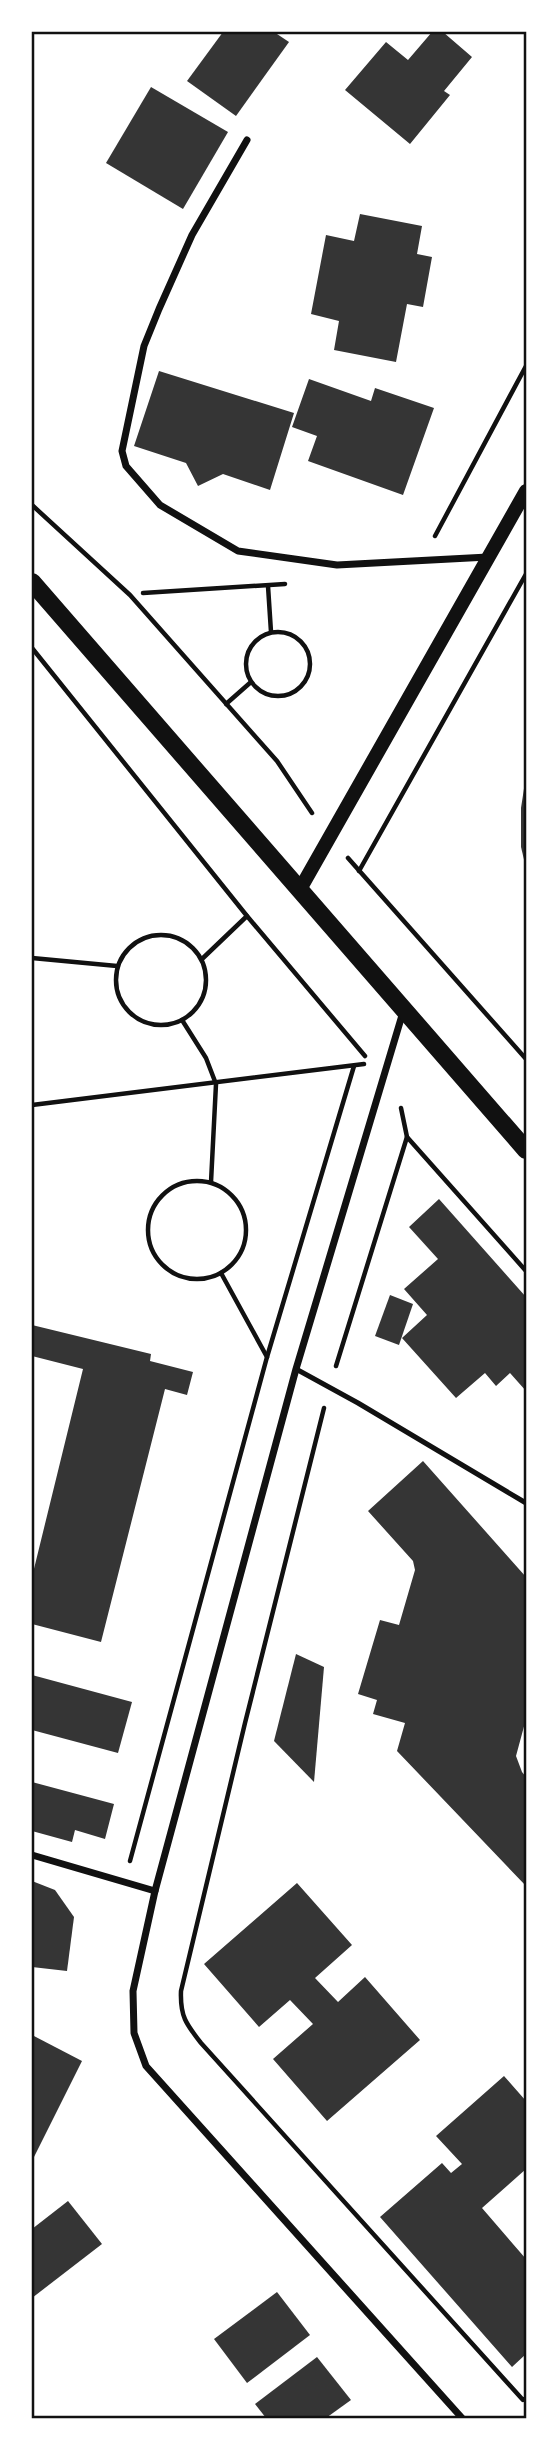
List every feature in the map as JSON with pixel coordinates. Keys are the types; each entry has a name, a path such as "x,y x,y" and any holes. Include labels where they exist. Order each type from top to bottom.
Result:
{"main road":[{"path":"299,891 527,491"},
{"path":"32,582 268,851 299,891 403,1011 527,1150"}],"street":[{"path":"247,140 192,235 144,346 123,441 122,451 126,466 160,505 238,551 337,565 488,557"},
{"path":"403,1011 296,1369 155,1891 133,1991 134,2033 146,2066 463,2418"},
{"path":"32,1855 155,1891"}],"lane":[{"path":"296,1369 527,1503"}],"path":[{"path":"421,562 527,366"},
{"path":"32,505 130,594 277,761 330,838 527,1059"},
{"path":"359,871 527,574"},
{"path":"268,586 271,632"},
{"path":"271,632 291,634 304,645 310,661 307,677 296,690 280,696 264,693 251,682 245,666 248,650 259,637 271,632"},
{"path":"32,648 247,916 372,1063 32,1105"},
{"path":"226,704 251,682"},
{"path":"201,959 247,916"},
{"path":"157,934 183,940 197,951 201,959 206,976 205,993 196,1009 182,1020 174,1024 148,1024 125,1009 117,993 116,975 125,951 132,944 157,934"},
{"path":"32,958 117,967"},
{"path":"182,1020 206,1058 216,1084 211,1182"},
{"path":"125,1883 267,1357 354,1066"},
{"path":"384,1079 398,1095 407,1137 330,1388 245,1723 181,1991 180,2009 187,2025 201,2043 523,2400 527,2398"},
{"path":"407,1137 527,1271"},
{"path":"192,1180 211,1182 235,1198 246,1225 244,1244 229,1268 212,1277 192,1279 166,1268 153,1253 148,1235 153,1206 173,1186 192,1180"},
{"path":"220,1273 267,1357"}],"building":[{"path":"223,32 274,32 289,42 236,116 187,81"},
{"path":"432,32 443,32 472,57 444,91 450,95 410,144 345,90 386,42 408,60"},
{"path":"151,87 228,132 183,209 106,163"},
{"path":"360,214 422,226 417,254 432,257 423,307 407,304 396,362 334,350 339,321 311,314 326,235 354,241"},
{"path":"159,371 294,413 270,490 223,474 198,486 186,463 134,446"},
{"path":"309,379 371,401 375,388 434,408 403,495 308,461 317,436 292,427"},
{"path":"525,782 526,868 521,847 521,808"},
{"path":"439,1199 526,1297 526,1391 510,1373 496,1386 485,1373 456,1398 402,1338 427,1315 404,1289 438,1259 409,1227"},
{"path":"390,1295 413,1304 399,1345 375,1336"},
{"path":"32,1325 151,1354 150,1361 193,1372 187,1395 165,1389 101,1642 32,1624 32,1577 83,1369 32,1356"},
{"path":"423,1461 526,1577 526,1719 516,1756 526,1777 526,1886 397,1751 405,1723 373,1714 377,1700 358,1694 380,1620 399,1625 415,1570 413,1561 368,1511"},
{"path":"296,1654 324,1667 314,1782 274,1741"},
{"path":"32,1675 132,1702 118,1753 32,1730"},
{"path":"32,1782 114,1804 105,1839 75,1830 72,1842 32,1831"},
{"path":"32,1881 55,1890 74,1917 67,1971 32,1967"},
{"path":"297,1883 352,1945 315,1978 338,2002 365,1977 420,2040 327,2121 273,2059 313,2024 290,2000 259,2027 204,1964"},
{"path":"32,2035 82,2061 32,2161"},
{"path":"504,2076 526,2101 526,2169 482,2208 526,2259 526,2354 512,2367 380,2217 442,2163 451,2173 462,2164 436,2136"},
{"path":"68,2201 102,2244 32,2298 32,2229"},
{"path":"277,2292 310,2335 247,2383 214,2339"},
{"path":"317,2357 351,2400 326,2418 266,2418 255,2404"}]}
